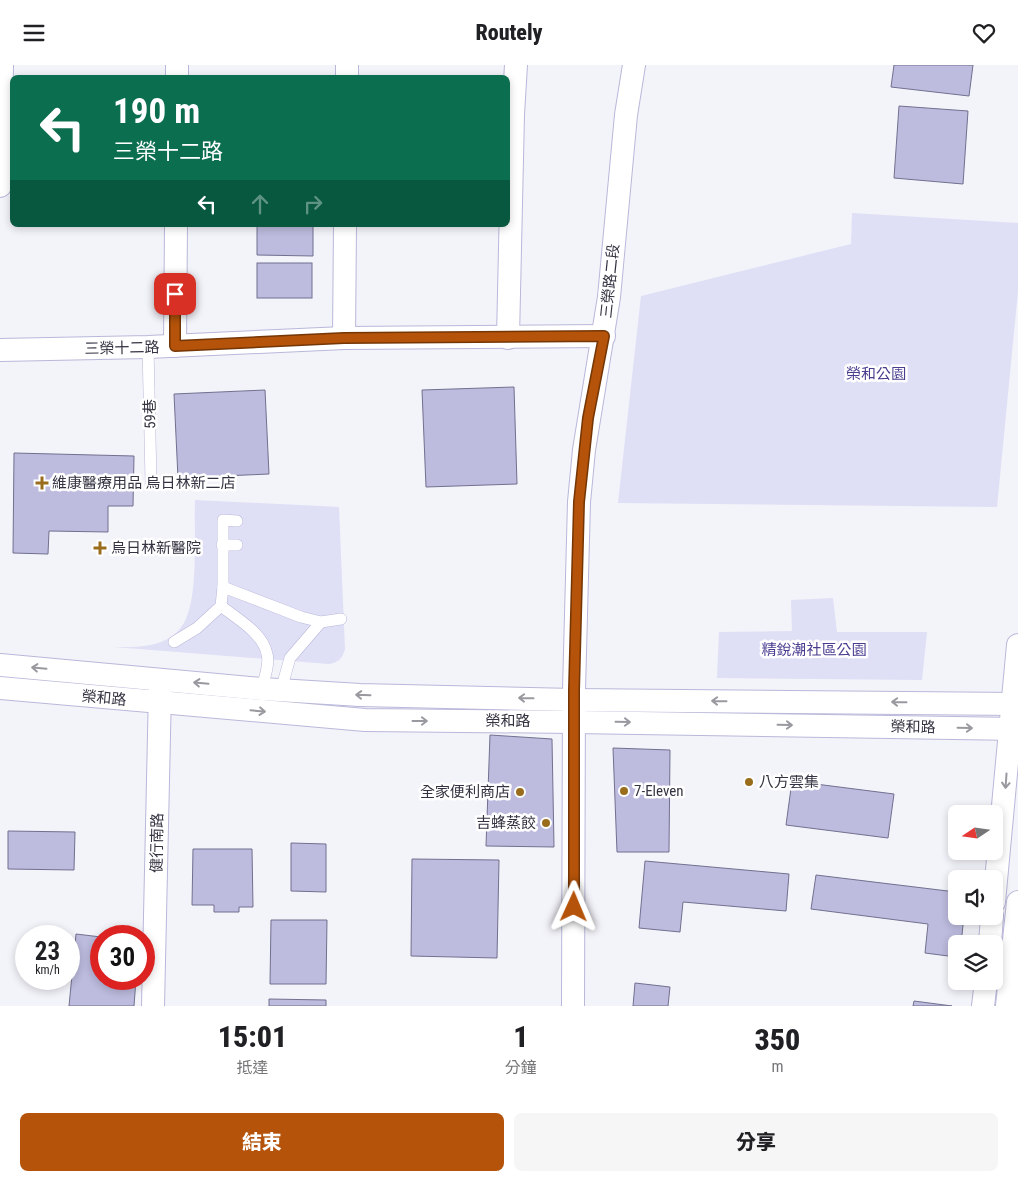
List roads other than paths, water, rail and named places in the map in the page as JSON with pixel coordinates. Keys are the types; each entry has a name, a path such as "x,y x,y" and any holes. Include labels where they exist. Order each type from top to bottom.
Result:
{"street":[{"path":"0,186 2,65"},
{"path":"510,114 516,65"},
{"name":"三榮路二段","path":"573,1006 574,699 579,502 589,411 604,336 626,115 634,65"},
{"path":"175,346 176,227"},
{"path":"344,338 345,227"},
{"path":"508,338 509,227"},
{"name":"三榮十二路","path":"0,350 148,347 344,338 604,336"},
{"path":"998,870 1014,729 1018,645"},
{"name":"榮和路","path":"0,665 272,690 360,695 1015,704"},
{"name":"健行南路","path":"153,1006 160,680"},
{"name":"榮和路","path":"0,688 365,720 1014,729"},
{"path":"1007,1006 1018,902"},
{"path":"983,1006 985,990"}],"lane":[{"name":"59巷","path":"148,347 151,481"},
{"path":"174,642 197,628 221,606 223,587 222,520 237,521"},
{"path":"222,545 236,545"},
{"path":"223,587 301,617 321,622 341,619"},
{"path":"221,606 248,627 263,643 268,655 272,690"},
{"path":"272,690 290,658 321,622"}],"place":[{"name":"維康醫療用品 烏日林新二店","path":"42,483"},
{"name":"烏日林新醫院","path":"100,548"},
{"name":"八方雲集","path":"749,782"},
{"name":"7-Eleven","path":"624,791"},
{"name":"全家便利商店","path":"520,792"},
{"name":"吉蜂蒸餃","path":"546,823"}],"park label":[{"name":"榮和公園","path":"876,374"},
{"name":"精銳潮社區公園","path":"814,650"}]}
